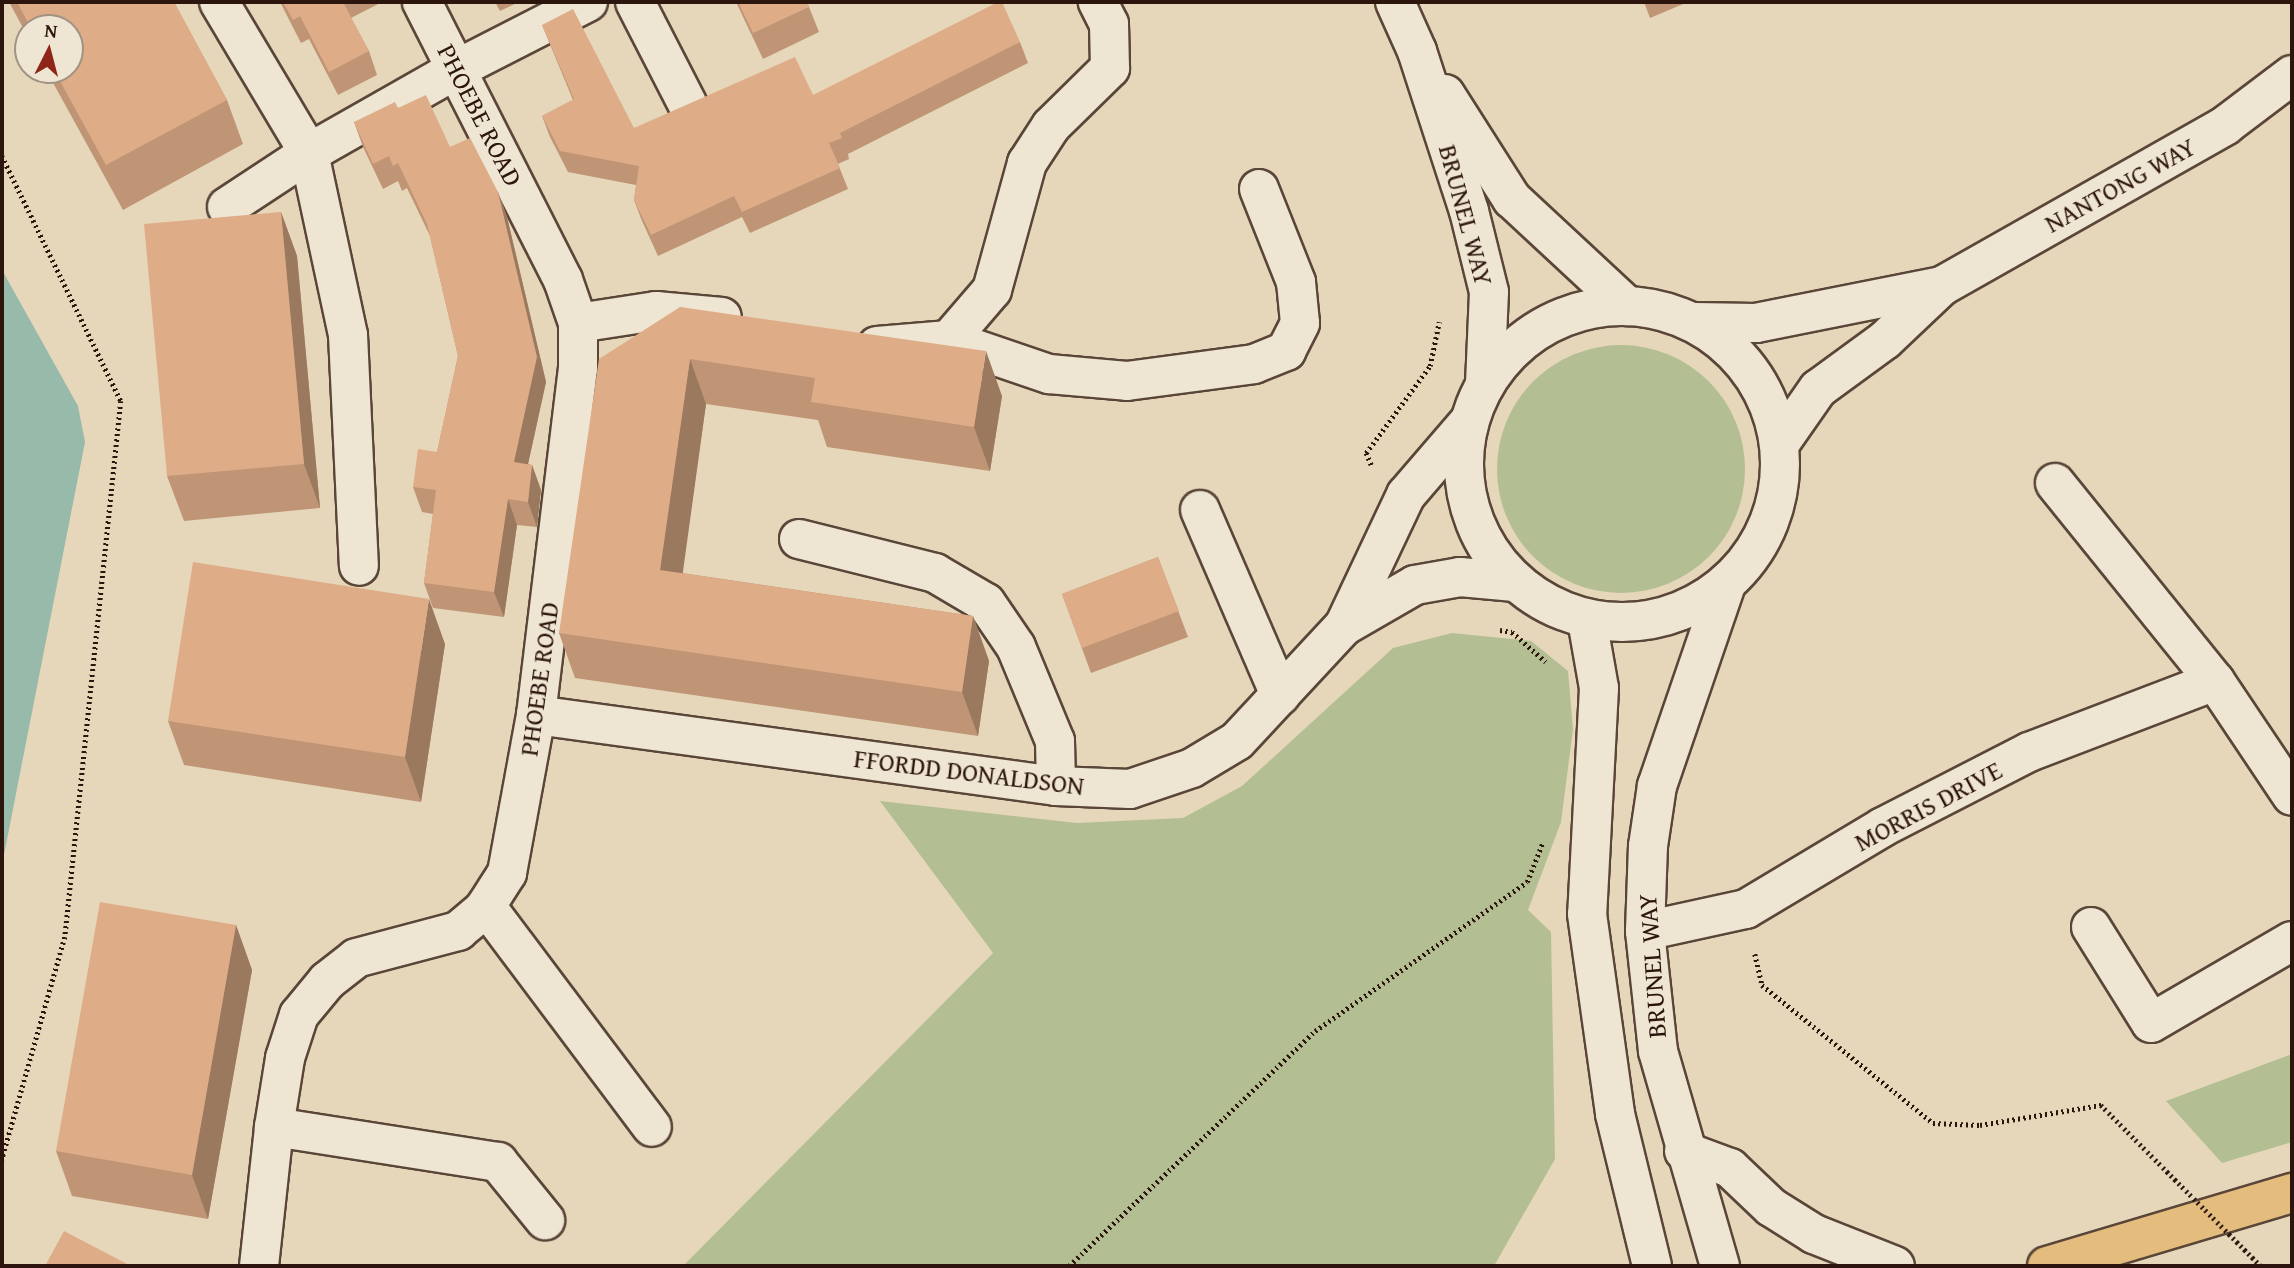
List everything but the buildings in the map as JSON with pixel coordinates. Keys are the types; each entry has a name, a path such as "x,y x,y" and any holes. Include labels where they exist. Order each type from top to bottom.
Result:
{"main road":[{"path":"2047,1266 2292,1193"}],"street":[{"path":"219,2 309,153 348,335 359,566"},
{"name":"PHOEBE ROAD","path":"259,1266 274,1127 285,1058 299,1015 327,981 356,958 458,931 486,906 506,873 536,715 578,368 578,323 563,280 422,2"},
{"path":"227,207 309,153 457,69 588,2"},
{"path":"635,2 687,103"},
{"path":"949,340 992,290 1027,163 1051,126 1110,68 1109,24 1098,2"},
{"name":"BRUNEL WAY","path":"1395,2 1417,51 1469,211 1489,292 1485,383"},
{"name":"BRUNEL WAY","path":"1417,51 1512,199 1627,306"},
{"name":"NANTONG WAY","path":"1781,442 1818,389 1885,340 1942,285 2226,125 2292,75"},
{"path":"836,338 890,348 949,340 1049,374 1127,381 1254,364 1286,351 1300,323 1296,282 1259,189"},
{"name":"NANTONG WAY","path":"1694,321 1756,323 1942,285"},
{"path":"1627,306 1646,306 1694,321 1735,351 1765,392 1781,442 1779,496 1760,545 1726,585 1686,610 1640,622 1587,620 1551,606 1515,582 1488,548 1469,509 1463,466 1468,423 1485,383 1512,348 1547,323 1595,307 1627,306"},
{"path":"578,323 656,311 756,323"},
{"name":"FFORDD DONALDSON","path":"1344,626 1406,495 1468,423"},
{"path":"2055,483 2215,681 2292,796"},
{"path":"1200,510 1280,695"},
{"path":"799,539 934,573 986,603 1016,647 1055,741 1056,786"},
{"name":"FFORDD DONALDSON","path":"536,715 1056,786 1130,789 1169,778 1237,741 1344,626 1415,585 1460,577 1515,582"},
{"name":"BRUNEL WAY","path":"1720,1266 1684,1151 1658,1051 1645,931 1648,846 1657,786 1726,585"},
{"name":"BRUNEL WAY","path":"1587,620 1599,714 1587,914 1615,1114 1652,1266"},
{"name":"MORRIS DRIVE","path":"1645,931 1746,909 1883,827 2029,752 2215,681"},
{"path":"486,906 652,1126"},
{"path":"2091,927 2151,1023 2292,941"},
{"path":"274,1127 498,1162 545,1220"},
{"path":"1684,1151 1730,1168 1771,1207 1814,1234 1895,1266"}],"path":[{"path":"2,156 121,401 65,937 2,1160"},
{"path":"1393,521 1366,453 1430,366 1440,312"},
{"path":"1485,627 1512,632 1552,667"},
{"path":"1069,1266 1315,1031 1527,883 1547,832"},
{"path":"1746,909 1762,985 1933,1122 1980,1125 2101,1105 2261,1266"}],"shaded area":[{"path":"2,270 78,406 85,442 2,865"},
{"path":"1621,345 1668,355 1690,366 1708,382 1724,400 1735,422 1745,469 1735,516 1724,538 1708,556 1690,572 1668,583 1621,593 1574,583 1552,572 1534,556 1518,538 1507,516 1497,469 1507,422 1518,400 1534,382 1552,366 1574,355"},
{"path":"1452,633 1531,641 1568,671 1573,729 1561,822 1528,910 1551,932 1555,1159 1494,1266 683,1266 993,953 880,801 1077,823 1183,818 1242,786 1393,648"},
{"path":"2292,1054 2292,1142 2222,1163 2166,1101"}]}
